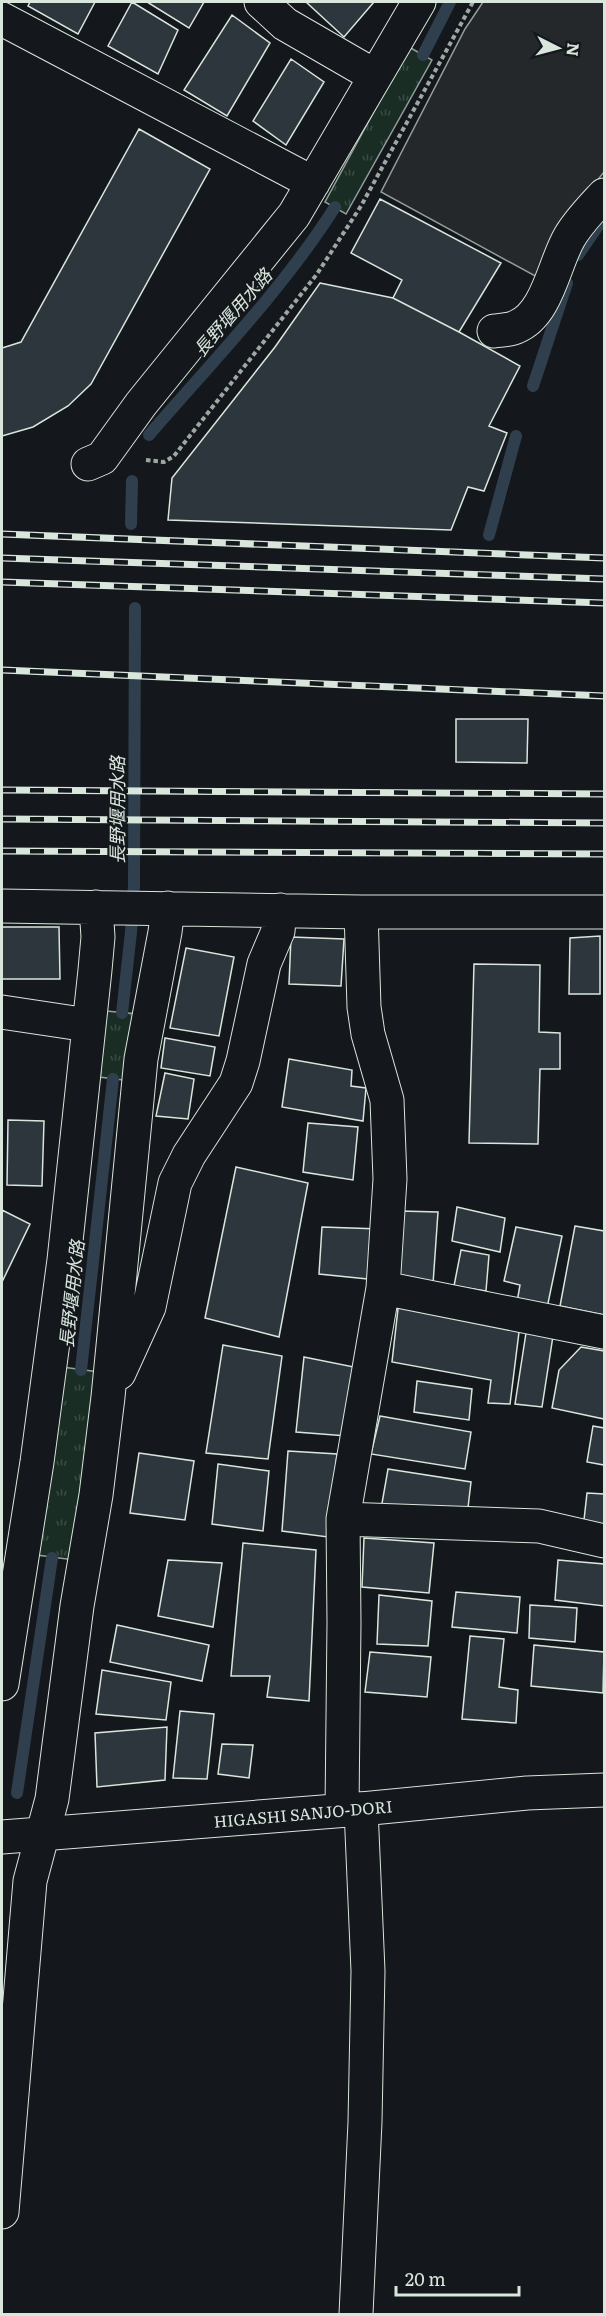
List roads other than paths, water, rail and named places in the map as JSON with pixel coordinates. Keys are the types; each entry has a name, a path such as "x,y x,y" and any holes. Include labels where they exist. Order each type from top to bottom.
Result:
{"street":[{"path":"261,2 285,24 375,76"},
{"path":"98,456 294,215 419,2"},
{"path":"11,15 313,183"},
{"path":"494,331 516,327 533,316 569,238 604,195"},
{"path":"2,906 361,912 604,912"},
{"path":"2,1684 37,1462 63,1272 102,907"},
{"path":"2,2212 30,1881 52,1799 78,1606 96,1495 108,1397 141,1059 165,932 161,908"},
{"path":"108,1397 149,1307 175,1183 189,1155 236,1083 264,964 278,931 280,910"},
{"path":"356,2314 365,2122 368,1971 352,1809 344,1622 343,1519 383,1288 390,1179 387,1100 368,1034 361,948 361,912"},
{"path":"2,1012 88,1025"},
{"path":"383,1288 604,1332"},
{"path":"343,1519 539,1526 604,1541"},
{"name":"HIGASHI SANJO-DORI","path":"2,1837 527,1793 604,1790"},
{"path":"2,1937 30,1881"}],"waterway":[{"name":"長野堰用水路","path":"423,55 450,2"},
{"name":"長野堰用水路","path":"149,435 270,296 335,207"},
{"path":"578,255 602,220"},
{"path":"533,386 567,283"},
{"path":"489,535 516,436"},
{"name":"長野堰用水路","path":"131,524 132,481"},
{"name":"長野堰用水路","path":"122,1013 134,885 135,608"},
{"name":"長野堰用水路","path":"81,1370 113,1079"},
{"name":"長野堰用水路","path":"17,1793 52,1558"}],"railway":[{"path":"2,534 604,558"},
{"path":"2,558 604,579"},
{"path":"2,582 604,603"},
{"path":"2,670 604,696"},
{"path":"2,790 604,794"},
{"path":"2,819 604,823"},
{"path":"2,851 604,854"}]}
